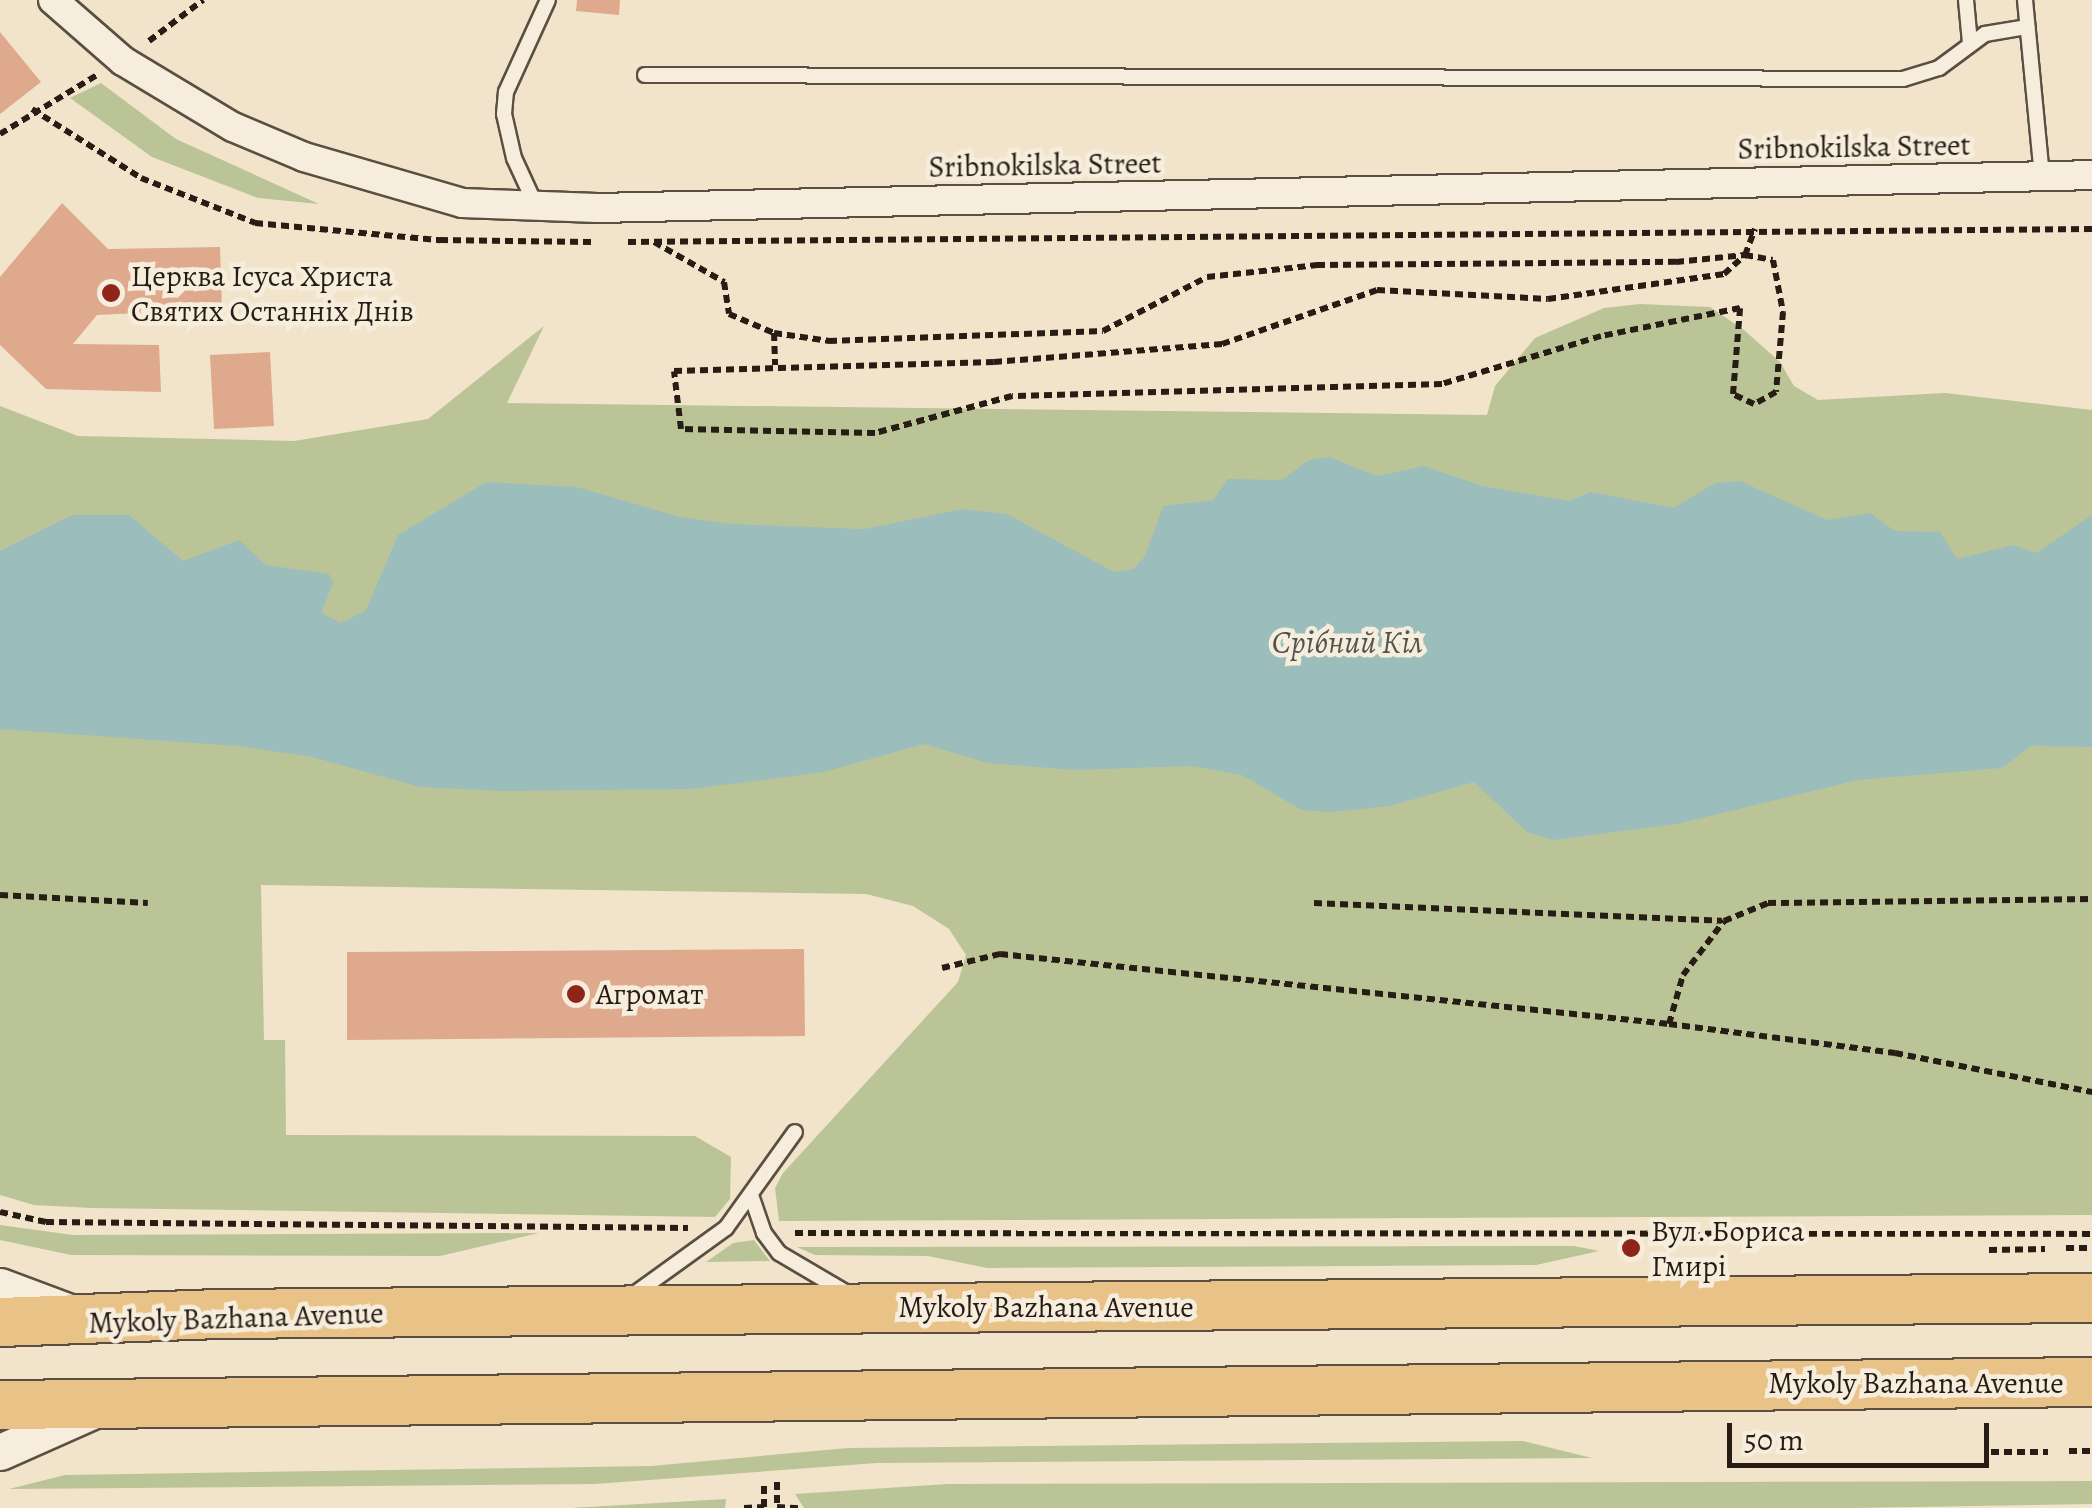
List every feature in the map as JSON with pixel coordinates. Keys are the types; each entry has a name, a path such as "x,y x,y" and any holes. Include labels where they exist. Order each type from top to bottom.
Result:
{"highway":[{"name":"Mykoly Bazhana Avenue","path":"0,1322 92,1323 218,1314 2092,1298"},
{"name":"Mykoly Bazhana Avenue","path":"0,1406 2092,1382"}],"main road":[{"path":"0,1289 92,1323"}],"street":[{"name":"Sribnokilska Street","path":"53,0 123,61 217,118 304,157 462,203 537,208 2092,175"},
{"path":"0,1452 109,1404"}],"lane":[{"path":"537,208 514,158 504,114 506,92 548,0"},
{"path":"1966,0 1970,43"},
{"path":"2025,0 2042,176"},
{"path":"645,76 1903,79 1939,68 1970,43 2027,27"},
{"path":"609,1310 702,1251 726,1228 795,1132"},
{"path":"751,1195 764,1233 779,1253 872,1308"}],"path":[{"path":"0,134 32,109 123,61 203,0"},
{"path":"652,242 724,282 729,314 774,333 829,342 1103,331 1207,277 1317,265 1676,262 1745,255 1773,260 1783,312 1776,392 1754,404 1733,394 1740,308 1601,336 1442,384 1012,396 875,433 682,429 674,371 775,365 994,362 1222,344 1377,290 1548,300 1724,274 1745,255 1755,229"},
{"path":"774,333 775,365"},
{"path":"0,895 148,903"},
{"path":"1314,903 1724,921 1768,903 2092,900"},
{"path":"1668,1024 1682,975 1724,921"},
{"path":"942,968 1000,954 1668,1024 1896,1053 2092,1092"},
{"path":"0,1212 46,1222 726,1228"},
{"path":"764,1233 2092,1234"},
{"path":"2066,1248 2092,1248"},
{"path":"1990,1250 2045,1249"},
{"path":"2069,1452 2092,1451"},
{"path":"1991,1452 2048,1452"},
{"path":"744,1508 764,1507 764,1482"},
{"path":"777,1482 777,1507 799,1508"}],"green space":[{"path":"101,83 176,139 319,204 258,198 152,157 70,98"},
{"path":"1640,304 1710,307 1780,362 1794,386 1818,400 1945,393 2092,410 2092,1215 779,1221 775,1188 783,1173 958,982 966,955 949,929 913,906 866,894 261,885 264,1040 285,1040 286,1135 695,1136 731,1157 730,1199 715,1217 92,1208 34,1205 0,1195 0,406 78,436 294,441 428,419 544,326 507,403 1487,415 1495,386 1535,338 1604,308"},
{"path":"0,1225 73,1235 539,1233 440,1256 71,1255 0,1240"},
{"path":"754,1240 770,1261 706,1262 733,1243"},
{"path":"1574,1246 1599,1251 1536,1265 987,1268 928,1256 815,1255 797,1247"},
{"path":"1523,1441 1592,1458 877,1463 595,1484 9,1489 65,1475 651,1466 848,1448"},
{"path":"2092,1481 2092,1504 1853,1508 804,1508 795,1494 948,1484"},
{"path":"726,1499 725,1508 571,1508"}],"water":[{"name":"Срібний Кіл","path":"1329,457 1377,476 1424,466 1482,486 1568,501 1591,492 1674,508 1715,483 1740,481 1827,520 1870,513 1895,531 1940,532 1957,559 2013,545 2036,553 2092,515 2092,747 2031,746 2002,768 1858,780 1677,824 1553,840 1527,832 1474,782 1390,806 1330,812 1301,810 1242,775 1191,766 1074,770 988,763 924,744 824,772 689,789 504,791 420,787 312,757 237,746 0,729 0,551 72,515 129,515 183,561 239,540 266,565 329,574 333,583 321,613 341,623 366,610 398,535 486,482 577,487 680,517 730,524 865,529 962,509 1007,514 1114,572 1134,569 1145,556 1163,506 1213,500 1228,479 1282,480 1309,460"}],"building":[{"path":"577,0 620,0 619,15 576,11"},
{"path":"0,32 41,82 0,114"},
{"name":"Церква Ісуса Христа Святих Останніх Днів","path":"62,203 108,249 220,247 222,309 97,315 73,344 159,345 161,392 46,389 0,345 0,277"},
{"path":"270,352 274,426 214,429 210,355"},
{"name":"Агромат","path":"804,949 805,1036 347,1040 347,952"}],"place":[{"name":"Церква Ісуса Христа Святих Останніх Днів","path":"111,293"},
{"name":"Агромат","path":"576,994"},
{"name":"Вул. Бориса Гмирі","path":"1631,1248"}]}
